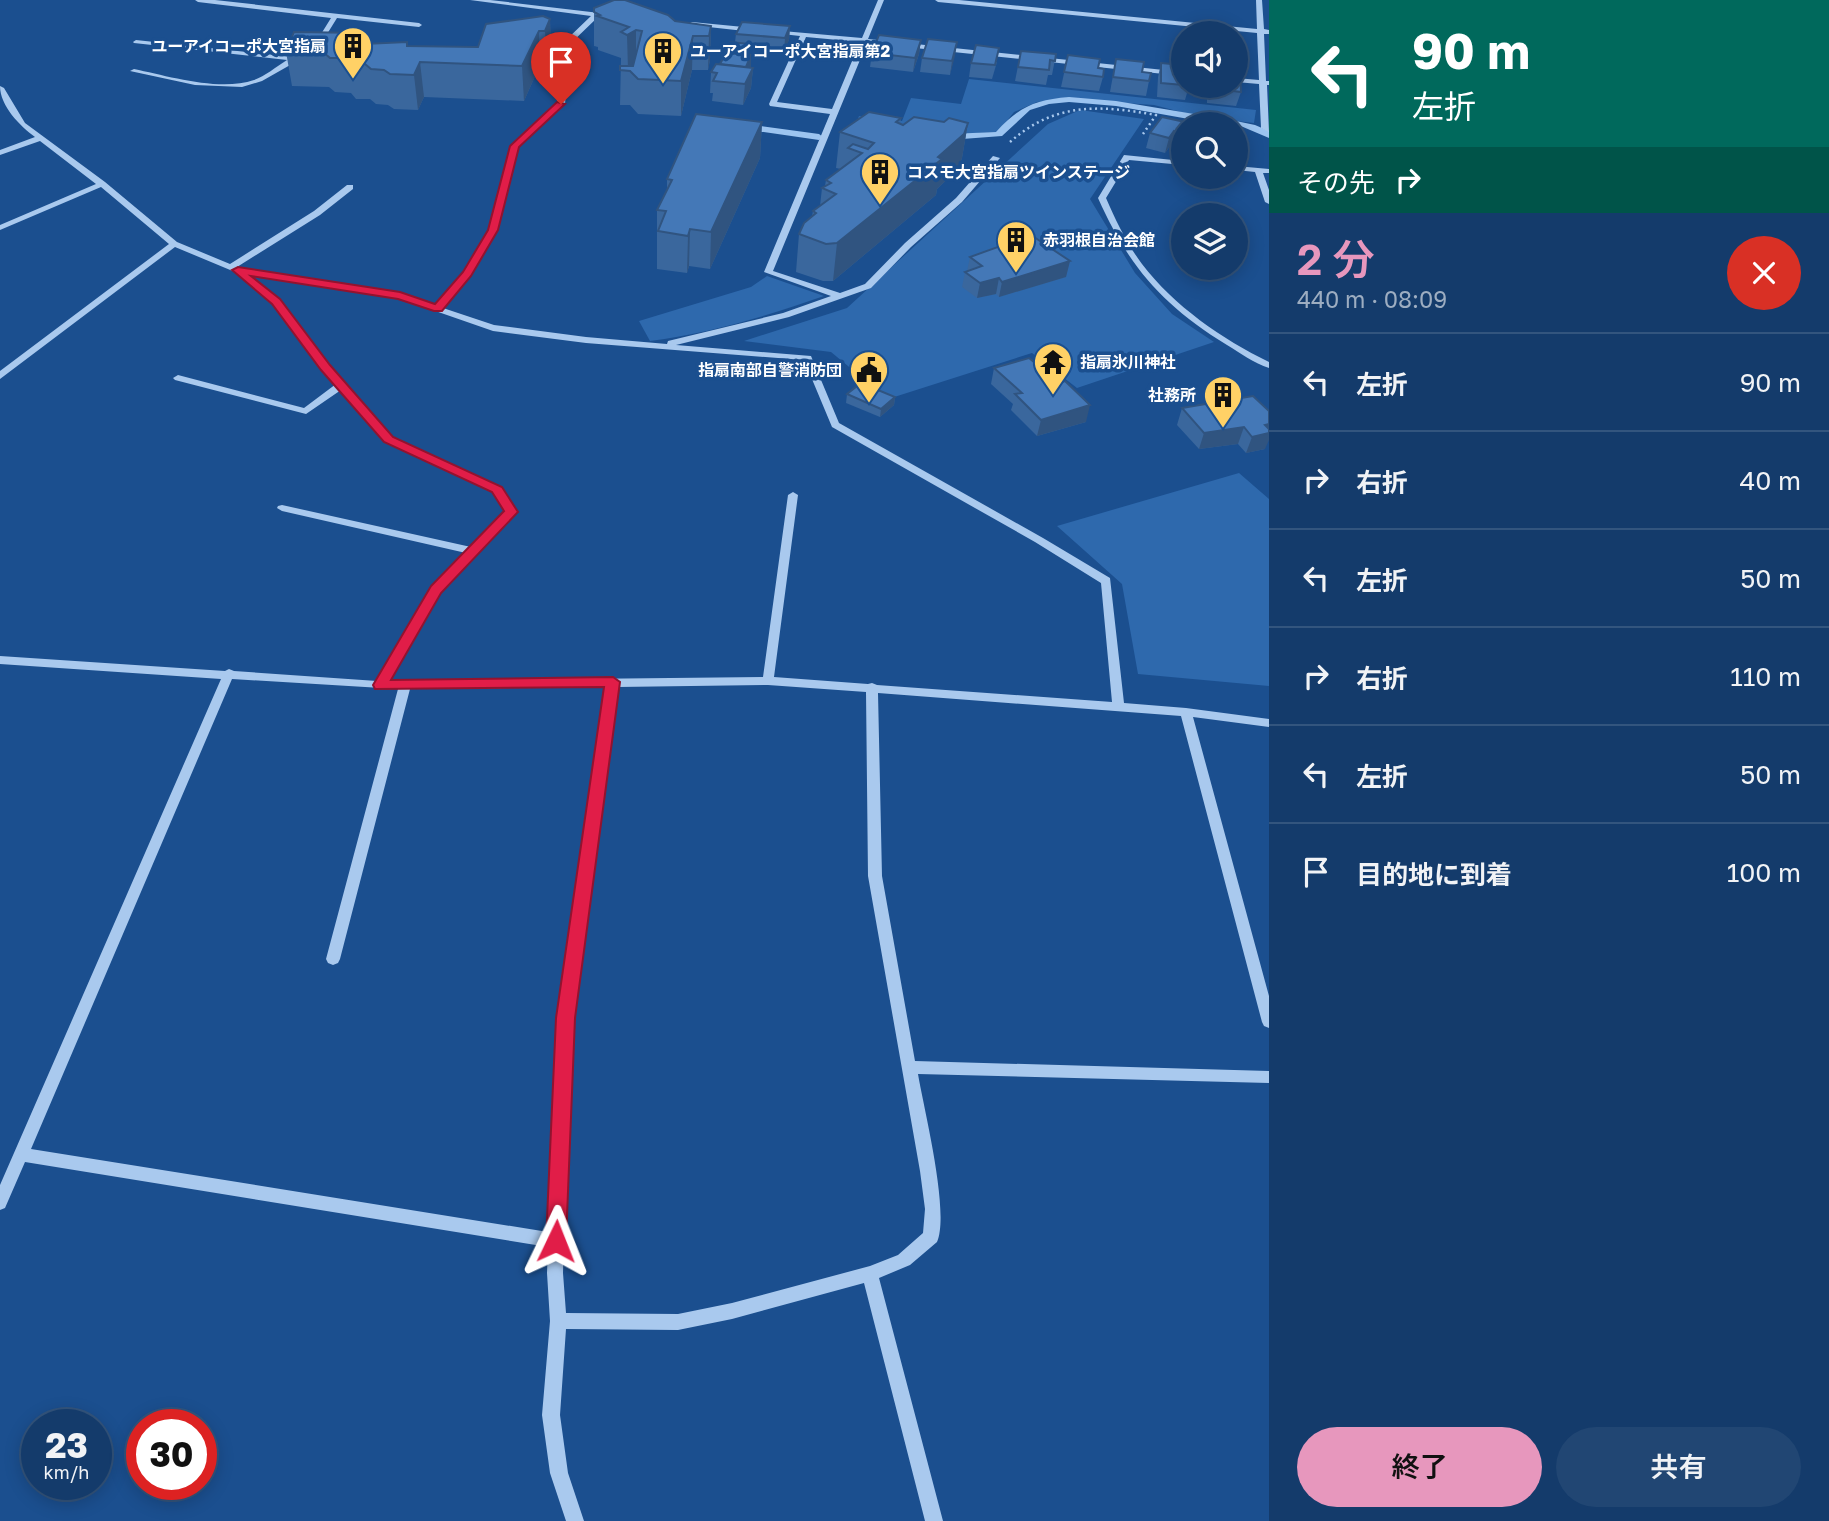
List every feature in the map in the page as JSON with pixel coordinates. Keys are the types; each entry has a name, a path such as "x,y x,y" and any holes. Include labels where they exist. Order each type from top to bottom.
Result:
{"street":[{"path":"198,0 419,25"},
{"path":"472,0 624,17"},
{"path":"840,296 768,271 881,0"},
{"path":"938,0 1265,32"},
{"path":"1259,0 1265,32 1265,128 1269,130"},
{"path":"531,46 567,43 596,15"},
{"path":"313,51 335,16"},
{"path":"679,23 1171,73"},
{"path":"804,34 773,104 835,112"},
{"path":"136,42 293,59"},
{"path":"438,308 467,274 493,230 514,146 561,104 567,43"},
{"path":"134,71 205,83 240,85 256,82 293,59 313,51 324,51"},
{"path":"1248,81 1266,83"},
{"path":"0,88 22,124 102,184 174,244 234,269 400,296 493,328 586,340 808,358 835,425 1039,540 1105,581 1118,707"},
{"path":"0,153 40,138"},
{"path":"1171,162 1126,157 1102,198 1118,237 1154,288 1197,322 1269,365"},
{"path":"660,346 786,315 868,286 908,245 960,200 996,158"},
{"path":"1248,169 1269,171"},
{"path":"1258,170 1269,202"},
{"path":"0,229 102,184"},
{"path":"234,269 351,187"},
{"path":"0,376 174,244"},
{"path":"234,269 276,302 341,385 389,440 497,489 511,512 436,590 380,685"},
{"path":"178,378 306,411 341,385"},
{"path":"768,681 793,495"},
{"path":"282,508 473,551"},
{"path":"0,660 380,685 768,681 1186,712 1269,723"},
{"path":"0,1203 229,673"},
{"path":"575,1521 559,1473 551,1415 558,1321 556,1241 565,1018 613,682"},
{"path":"333,959 405,685"},
{"path":"558,1321 678,1322 732,1311 870,1274 904,1260 931,1237 933,1209 911,1068 875,876 872,687"},
{"path":"1186,712 1269,1022"},
{"path":"911,1068 1269,1077"},
{"path":"23,1155 556,1241"},
{"path":"870,1274 934,1521"}],"path":[{"path":"996,158 1025,126 1074,107 1130,110 1156,115 1126,157"}],"shaded area":[{"path":"969,79 1256,110 1254,123 1248,122 1248,112 1181,112 1154,105 1065,99 1037,102 1014,112 998,132 850,139 859,116 902,121 911,98 961,104"},
{"path":"1080,110 1144,119 1090,199 1135,273 1172,314 1214,342 1077,388 1032,353 888,399 831,352 744,341 847,308 1048,124"},
{"path":"767,276 824,296 738,323 650,341 639,321 751,287"},
{"path":"1239,473 1269,499 1269,686 1138,674 1122,584 1057,526"}],"building":[{"path":"614,0 625,0 668,15 675,21 711,26 709,36 693,36 681,81 638,79 630,71 620,70 620,66 633,66 642,31 636,30 627,35 621,32 629,27 597,16 600,15 594,12 594,8"},
{"path":"543,16 550,19 545,31 539,31 522,66 420,62 414,75 390,74 384,70 371,69 365,64 351,64 346,58 330,58 323,52 286,52 294,32 365,33 363,37 368,37 365,44 407,42 407,46 478,47 486,24"},
{"path":"742,22 790,26 785,38 736,34"},
{"path":"879,35 921,40 915,58 872,53"},
{"path":"928,39 957,42 952,61 922,58"},
{"path":"730,42 750,44 745,53 725,51"},
{"path":"976,45 999,48 995,65 971,63"},
{"path":"1021,51 1056,54 1055,61 1050,60 1049,70 1018,67"},
{"path":"726,53 751,55 746,67 720,64"},
{"path":"1068,55 1100,59 1098,68 1104,69 1103,77 1064,72"},
{"path":"1116,59 1144,62 1142,72 1151,73 1149,81 1113,77"},
{"path":"1161,63 1171,64 1171,84 1161,83"},
{"path":"716,64 753,68 745,84 713,81 717,73 711,72"},
{"path":"869,112 901,118 896,122 903,125 914,117 944,122 949,118 968,123 964,134 938,157 942,159 837,243 826,244 799,234 804,223 816,213 813,211 836,194 822,188 831,183 826,180 862,153 848,148 853,144 868,149 874,143 840,132"},
{"path":"696,114 762,122 711,232 690,229 688,236 658,231 666,211 657,210 672,180 667,179"},
{"path":"1162,117 1171,119 1169,138 1150,133"},
{"path":"1031,235 1070,261 1002,282 999,278 980,283 965,272 982,266 970,257"},
{"path":"1029,358 1059,383 1065,381 1090,405 1041,420 1015,394 1022,393 994,368"},
{"path":"861,383 895,397 881,409 847,394"},
{"path":"1253,396 1269,411 1269,424 1265,425 1269,433 1252,437 1244,427 1204,433 1182,408"}],"waterway":[{"path":"949,137 999,134 1027,108 1048,101 1069,100 1116,103 1236,123 1269,135"},
{"path":"745,127 819,137"}],"place":[{"name":"ユーアイコーポ大宮指扇","path":"353,80"},
{"name":"ユーアイコーポ大宮指扇第2","path":"663,85"},
{"name":"コスモ大宮指扇ツインステージ","path":"880,206"},
{"name":"赤羽根自治会館","path":"1016,274"},
{"name":"指扇氷川神社","path":"1053,396"},
{"name":"指扇南部自警消防団","path":"869,404"},
{"name":"社務所","path":"1223,429"}],"route":[{"path":"556,1241 565,1018 613,682 380,685 436,590 511,512 497,489 389,440 326,367 276,302 238,270 400,296 438,308 467,274 493,230 514,146 561,104"}]}
